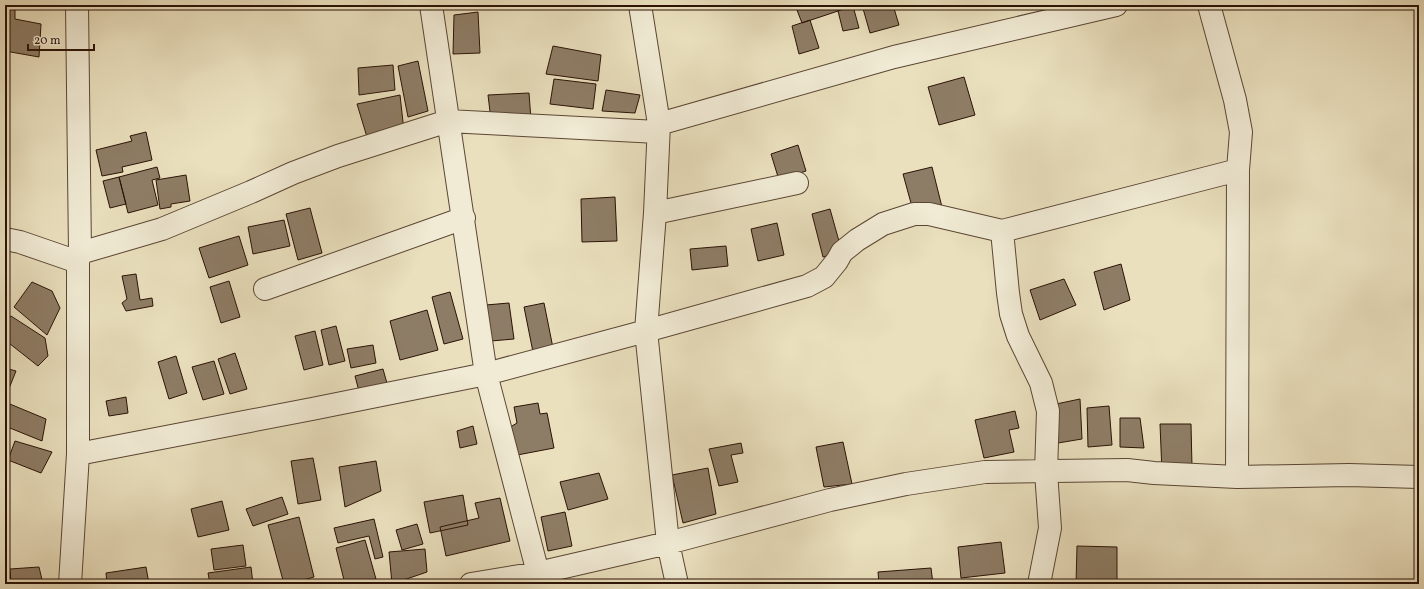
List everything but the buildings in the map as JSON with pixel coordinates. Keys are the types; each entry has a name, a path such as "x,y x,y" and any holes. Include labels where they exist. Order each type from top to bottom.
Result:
{"street":[{"path":"70,584 78,454 79,258 77,5"},
{"path":"431,5 464,218 486,374 538,579"},
{"path":"640,5 658,128 655,213 646,331 668,543 677,584"},
{"path":"5,239 79,258 162,228 251,192 293,173 338,156 448,121 658,128 894,57 1116,5"},
{"path":"1209,5 1236,106 1241,132 1238,170 1237,477"},
{"path":"78,454 486,374 807,286 824,277 842,252 857,240 883,224 914,214 929,214 1002,231 1238,170"},
{"path":"655,213 797,183"},
{"path":"265,289 464,218"},
{"path":"1002,231 1011,314 1018,336 1040,383 1048,411 1046,472 1050,528 1039,584"},
{"path":"471,584 538,579 830,500 906,484 985,472 1126,470 1154,473 1237,477 1349,474 1419,477"}]}
